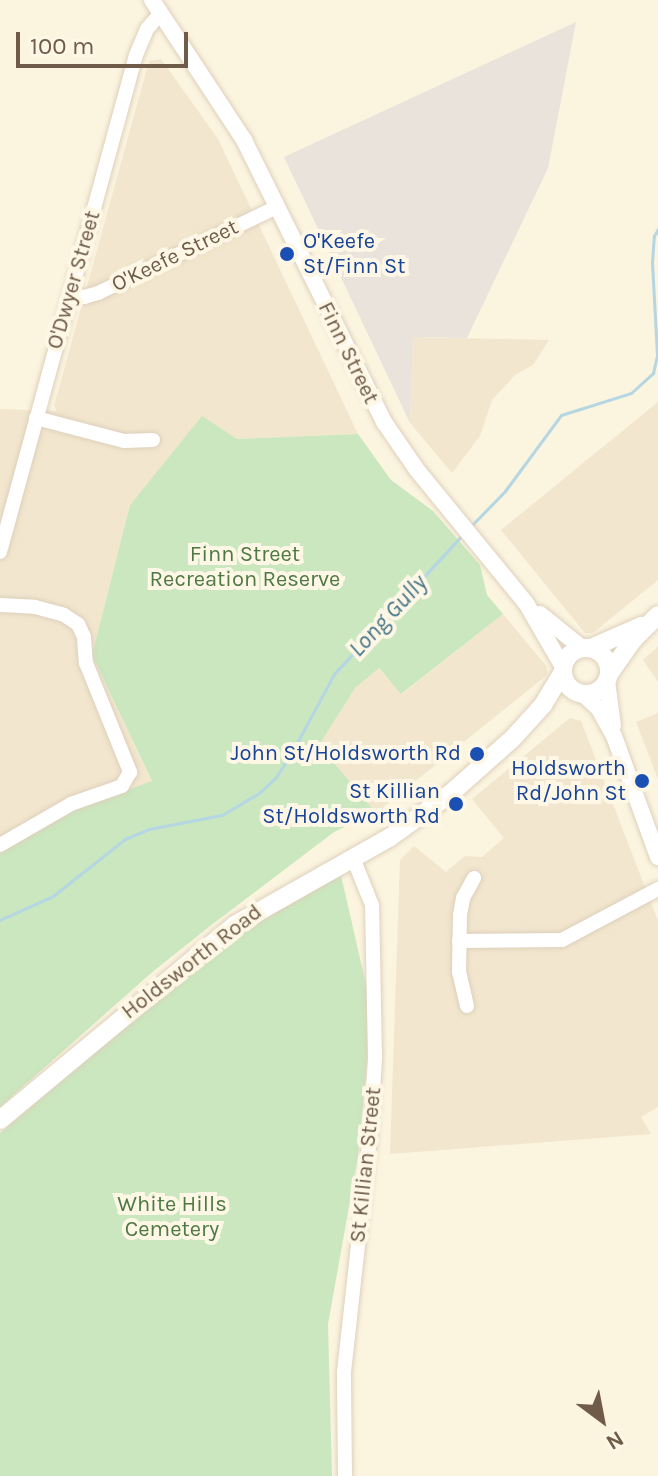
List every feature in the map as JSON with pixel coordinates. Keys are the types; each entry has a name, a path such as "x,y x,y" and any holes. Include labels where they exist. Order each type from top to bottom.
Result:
{"main road":[{"path":"656,617 597,691 581,694 568,685 563,670 570,655 656,617"},
{"path":"586,648 607,661 608,677"},
{"name":"Holdsworth Road","path":"513,738 551,694 563,670"},
{"name":"Holdsworth Road","path":"0,1120 220,936 268,903 353,858 428,811 513,738 581,694"}],"street":[{"name":"Finn Street","path":"157,6 237,126 375,408 412,464 526,603 563,670"},
{"name":"O'Dwyer Street","path":"0,552 138,50 157,6"},
{"name":"O'Keefe Street","path":"72,296 90,296 277,207"},
{"path":"36,418 124,441 153,440"},
{"name":"Finn Street","path":"526,603 586,648"},
{"path":"0,605 30,606 64,615 82,628 86,663 130,772 122,786 71,804 2,840"},
{"path":"608,677 614,736"},
{"path":"581,694 597,706 614,736 658,857"},
{"name":"St Killian Street","path":"345,1476 345,1358 375,1076 373,913 353,858"},
{"path":"467,1006 459,972 459,941 461,905 474,878"},
{"path":"459,941 562,940 658,889"}],"shaded area":[{"path":"576,22 548,168 467,338 413,337 410,423 284,157"},
{"path":"161,59 218,139 358,434 237,439 202,417 130,505 92,655 152,782 73,810 0,853 0,409 57,411 54,406 149,61"},
{"path":"413,337 549,340 533,365 515,375 492,400 480,436 452,473 410,423"},
{"path":"658,402 658,580 593,633 585,633 501,530"},
{"path":"503,614 547,667 547,675 376,813 318,745 355,688 378,668 402,694"},
{"path":"658,647 658,682 643,660"},
{"path":"658,713 658,779 636,722"},
{"path":"570,718 581,721 658,921 658,1107 641,1117 651,1134 390,1154 400,860 414,846 446,872 465,856 482,857 504,838 472,799"}],"green space":[{"name":"Finn Street Recreation Reserve","path":"202,416 237,439 358,434 391,480 433,511 480,565 487,595 503,614 401,694 379,668 355,688 319,745 376,813 334,832 210,926 150,974 0,1107 0,853 73,810 152,781 92,655 130,505"},
{"name":"White Hills Cemetery","path":"340,871 372,1011 358,1156 328,1324 332,1476 0,1476 0,1133 242,927"}],"waterway":[{"name":"Long Gully","path":"471,526 505,491 561,415 631,393 653,373 657,355 652,262 654,236 658,229"},
{"name":"Long Gully","path":"0,920 53,896 125,839 149,829 222,815 259,793 276,777 292,752 334,674 463,534"}],"place":[{"name":"O'Keefe St/Finn St","path":"287,254"},
{"name":"John St/Holdsworth Rd","path":"477,754"},
{"name":"Holdsworth Rd/John St","path":"642,781"},
{"name":"St Killian St/Holdsworth Rd","path":"456,804"}]}
